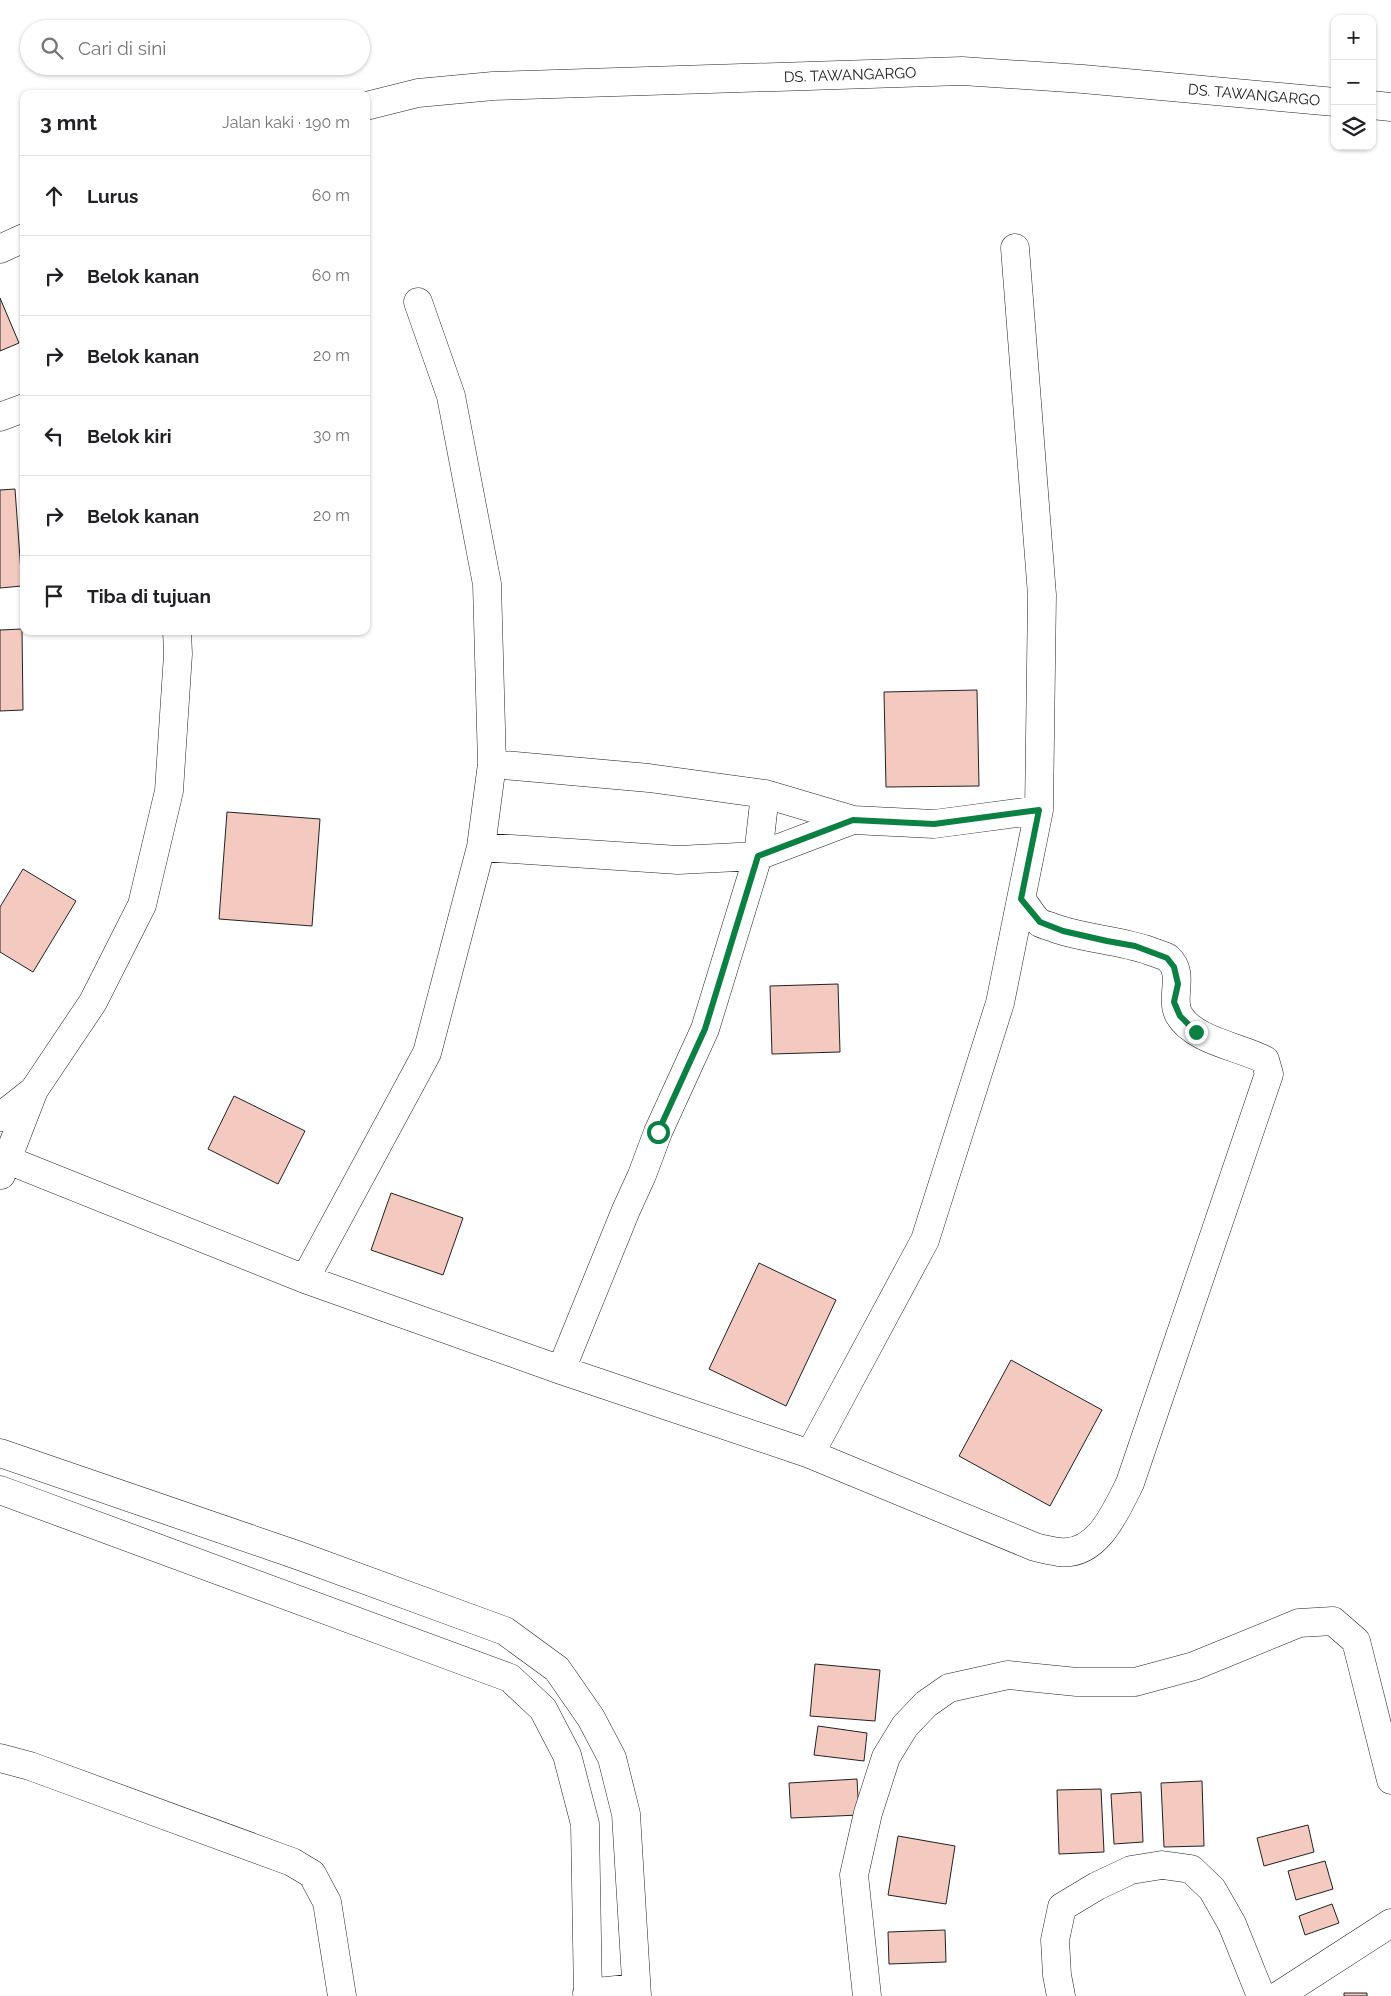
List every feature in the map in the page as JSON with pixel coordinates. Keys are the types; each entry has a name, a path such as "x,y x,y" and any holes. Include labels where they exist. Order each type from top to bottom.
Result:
{"street":[{"name":"DS. TAWANGARGO","path":"370,105 418,93 493,86 962,71 1083,79 1331,102"},
{"path":"1376,105 1391,107"},
{"path":"0,249 20,240"},
{"path":"810,1454 925,1240 1000,1003 1039,810 1042,595 1015,248"},
{"path":"305,1279 427,1053 481,847 492,764 487,584 451,396 418,302"},
{"path":"0,417 20,410"},
{"path":"177,635 178,654 169,791 142,905 93,1002 34,1090 2,1164 305,1279 561,1370 810,1454 1035,1547 1060,1553 1078,1550 1091,1544 1115,1514 1130,1483 1269,1074 1265,1060 1251,1052 1228,1047 1196,1032 1180,1016 1174,1002 1178,984 1174,967 1167,958 1135,946 1072,933 1040,922 1021,899"},
{"path":"492,764 649,778 765,794 853,820 934,824 1039,810"},
{"path":"561,1370 658,1132 705,1029 758,856 765,794"},
{"path":"481,847 678,860 758,856 853,820"},
{"path":"0,1118 34,1090"},
{"path":"0,1453 297,1555 505,1631 557,1669 591,1718 612,1758 626,1814 637,1992 588,1994 585,1824 567,1755 543,1709 510,1678 275,1593 0,1490"},
{"path":"275,1593 297,1555"},
{"path":"867,1996 854,1875 868,1813 886,1757 905,1726 926,1704 949,1688 1008,1675 1077,1682 1135,1682 1194,1666 1300,1623 1334,1621 1356,1641 1391,1780"},
{"path":"0,1758 30,1766 282,1859 312,1874 327,1902 342,1996"},
{"path":"1061,1996 1057,1975 1055,1940 1062,1907 1097,1886 1131,1870 1162,1865 1191,1869 1212,1889 1232,1924 1262,1996"},
{"path":"1278,1996 1391,1923"}],"building":[{"path":"0,298 19,343 0,351"},
{"path":"15,489 20,586 0,588 0,490"},
{"path":"20,629 20,635 22,635 23,710 0,711 0,630"},
{"path":"977,690 979,786 886,787 884,692"},
{"path":"227,812 320,819 312,926 219,919"},
{"path":"23,869 76,901 33,972 0,952 0,907"},
{"path":"838,984 840,1052 772,1054 770,986"},
{"path":"234,1096 305,1131 278,1184 208,1149"},
{"path":"391,1193 463,1218 443,1275 371,1250"},
{"path":"759,1263 836,1300 786,1406 709,1369"},
{"path":"1011,1360 1102,1410 1050,1506 959,1456"},
{"path":"815,1664 880,1670 875,1721 810,1716"},
{"path":"818,1726 867,1733 864,1761 814,1755"},
{"path":"857,1779 859,1815 791,1818 789,1783"},
{"path":"1202,1781 1204,1846 1164,1847 1161,1783"},
{"path":"1101,1789 1104,1852 1059,1854 1057,1790"},
{"path":"1141,1792 1143,1842 1114,1844 1111,1794"},
{"path":"1308,1825 1314,1852 1264,1866 1257,1838"},
{"path":"898,1836 955,1846 946,1904 888,1895"},
{"path":"1325,1861 1333,1889 1296,1900 1288,1871"},
{"path":"1332,1904 1339,1923 1305,1935 1299,1916"},
{"path":"945,1930 946,1962 889,1964 888,1932"},
{"path":"1344,1993 1367,1993 1367,1996 1344,1996"}],"route":[{"path":"658,1132 705,1029 758,856 853,820 934,824 1039,810 1021,899 1040,922 1063,931 1135,946 1167,958 1174,967 1178,984 1174,1002 1180,1016 1196,1032"}]}
